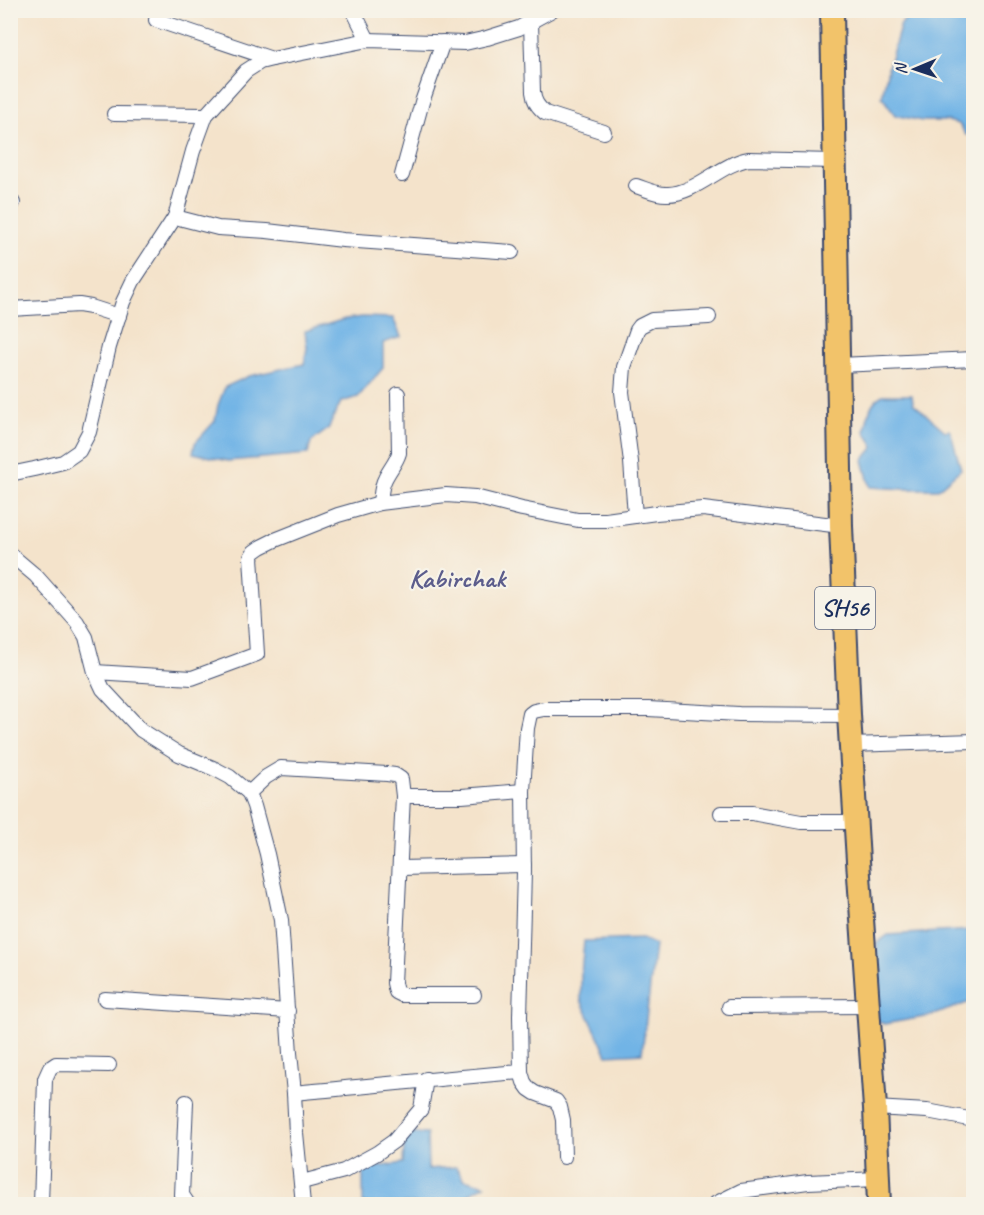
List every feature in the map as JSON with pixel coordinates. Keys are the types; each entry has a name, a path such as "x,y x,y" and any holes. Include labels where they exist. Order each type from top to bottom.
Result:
{"main road":[{"name":"SH56","path":"832,10 841,526 849,715 875,1108 879,1204"}],"street":[{"path":"353,10 368,40"},
{"path":"10,474 63,462 79,451 89,432 109,347 123,302 133,281 175,217 193,151 206,116 246,70 272,58 368,40 465,43 519,28 552,10"},
{"path":"156,20 272,58"},
{"path":"531,22 534,101 545,113 604,132"},
{"path":"402,175 422,102 443,42"},
{"path":"114,114 206,116"},
{"path":"636,186 669,195 703,182 741,160 835,161"},
{"path":"175,217 218,228 512,252"},
{"path":"10,309 79,305 119,316"},
{"path":"635,516 622,392 624,367 637,330 652,320 709,317"},
{"path":"839,365 974,359"},
{"path":"380,503 385,477 399,453 398,394"},
{"path":"95,672 192,678 258,654 251,557 254,552 275,540 312,525 380,503 459,495 578,520 606,520 704,509 841,526"},
{"path":"10,554 36,576 77,622 86,637 95,672 103,689 141,730 179,754 230,777 249,793 267,854 281,920 303,1204"},
{"path":"564,1157 563,1120 560,1107 556,1101 529,1089 521,1072 523,791 530,714 544,709 648,709 739,714 849,715"},
{"path":"851,745 974,741"},
{"path":"249,793 266,777 281,768 387,774 401,779 403,796 394,983 396,992 402,995 474,995"},
{"path":"403,796 462,796 523,791"},
{"path":"721,813 752,813 801,822 856,822"},
{"path":"401,868 524,865"},
{"path":"105,999 288,1011"},
{"path":"729,1007 867,1006"},
{"path":"41,1204 45,1079 50,1068 56,1064 109,1065"},
{"path":"294,1093 521,1072"},
{"path":"302,1182 344,1171 394,1141 421,1109 426,1079"},
{"path":"186,1102 182,1195 188,1204"},
{"path":"875,1108 927,1111 974,1120"},
{"path":"715,1204 741,1191 808,1182 878,1179"}],"water":[{"path":"913,11 973,11 973,134 966,135 959,124 948,121 922,121 895,115 882,97 901,24"},
{"path":"393,318 401,337 383,343 383,368 358,397 341,402 328,429 311,442 308,454 228,461 193,453 195,443 215,421 225,387 249,376 304,364 307,348 305,331 345,319"},
{"path":"883,395 912,395 913,403 945,431 950,430 961,469 938,489 870,487 863,460 874,447 865,431 872,405"},
{"path":"973,930 973,1001 930,1016 884,1024 872,1018 877,943 888,935"},
{"path":"642,939 655,945 642,1053 607,1055 581,1000 584,941"},
{"path":"405,1133 427,1134 428,1169 456,1167 464,1179 485,1185 469,1194 469,1204 363,1204 363,1169 403,1163"}],"district":[{"name":"Kabirchak","path":"457,578"}]}
